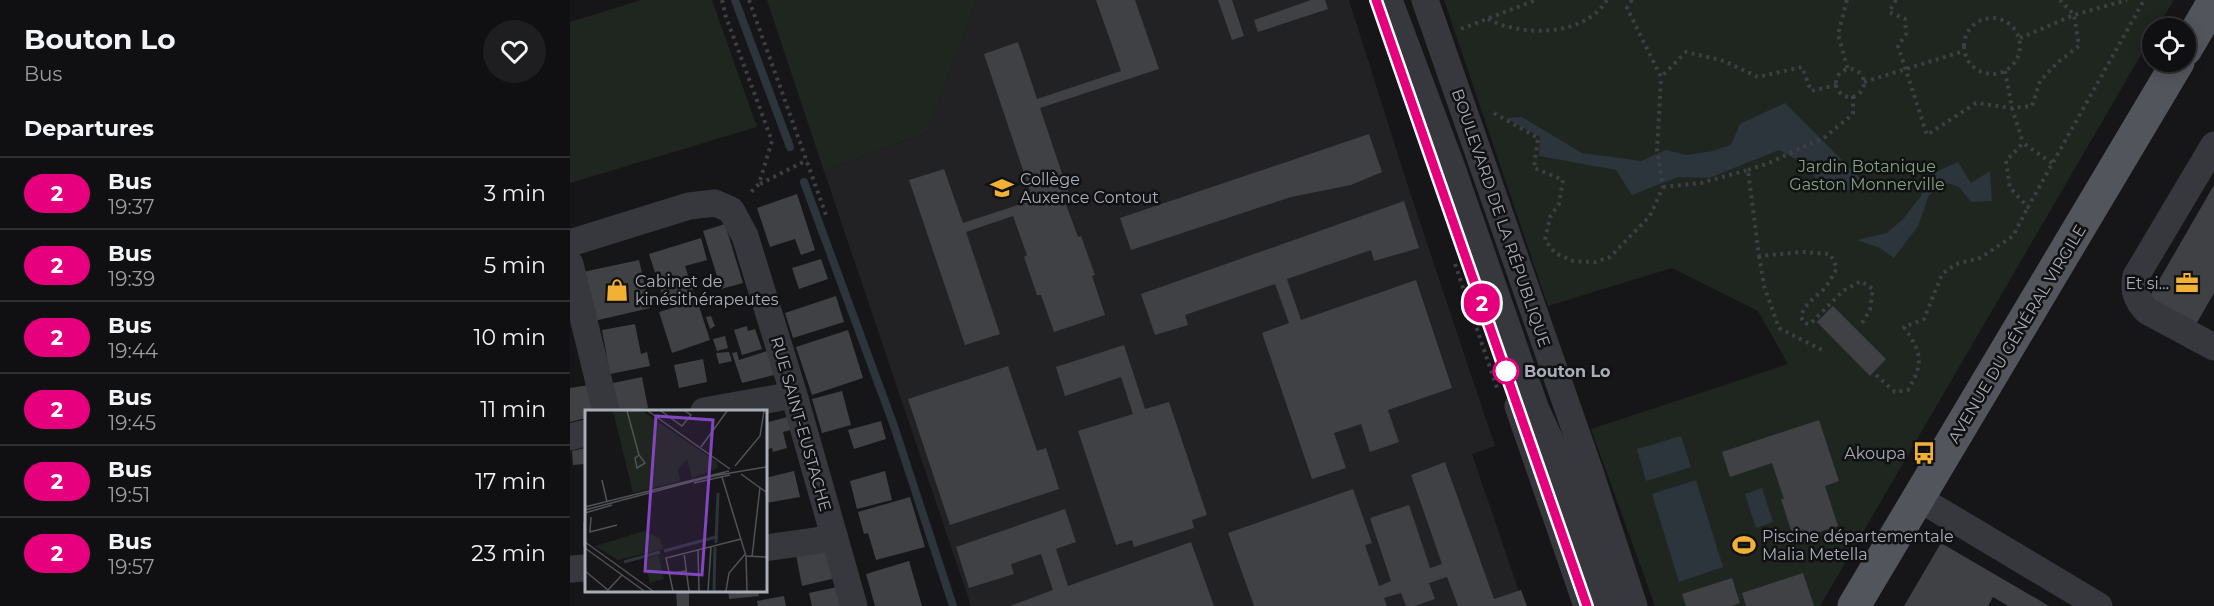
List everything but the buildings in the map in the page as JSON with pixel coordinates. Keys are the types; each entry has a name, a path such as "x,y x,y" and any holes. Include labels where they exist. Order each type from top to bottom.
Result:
{"main road":[{"path":"2196,34 2211,12"},
{"name":"AVENUE DU GÉNÉRAL VIRGILE","path":"1854,606 2172,72"}],"street":[{"path":"1376,0 1587,606"},
{"path":"1389,0 1452,168 1535,407 1567,477 1611,606"},
{"path":"1413,0 1551,403 1567,477"},
{"name":"BOULEVARD DE LA RÉPUBLIQUE","path":"1425,0 1634,606"},
{"path":"2214,145 2136,276 2135,286 2140,304 2147,311 2214,347"},
{"path":"570,243 689,206 715,203 731,210"},
{"name":"RUE SAINT-EUSTACHE","path":"731,210 745,236 794,395 854,606"},
{"path":"570,264 606,410"},
{"path":"710,410 794,395"},
{"path":"570,437 585,433"},
{"path":"1918,498 2099,606"},
{"path":"766,548 835,538"},
{"path":"570,569 585,568"}],"path":[{"path":"722,0 726,17 772,141 759,184"},
{"path":"749,0 826,215"},
{"path":"1461,29 1536,0"},
{"path":"1488,19 1501,26 1549,32 1574,26 1602,8 1607,0"},
{"path":"1491,105 1494,114 1538,138 1534,168 1563,180 1559,204 1550,217 1545,240 1555,253 1573,261 1595,262 1610,257 1650,216 1663,187 1657,151 1661,77 1627,8 1632,0"},
{"path":"1847,0 1838,34 1848,70"},
{"path":"1896,0 1888,12 1905,19 1906,34 1898,46 1927,135 1976,103 2012,108 2032,106 2040,81 2057,63 2079,46 2074,15 2060,0"},
{"path":"2019,38 2074,15 2127,0"},
{"path":"1876,375 1895,392 1908,390 1918,374 1919,350 1904,327 1924,320 1942,274 1956,264 1980,258 2013,236 2144,0"},
{"path":"2000,18 2009,22 2019,38 2021,48 2018,57 2005,71 1988,74 1980,71 1972,66 1964,51 1967,32 1981,19 2000,18"},
{"path":"1864,82 1964,51"},
{"path":"1661,77 1686,52 1724,61 1758,77 1802,67 1811,91 1837,85"},
{"path":"1848,70 1860,74 1864,82 1861,91 1853,96 1841,93 1837,85 1838,77 1848,70"},
{"path":"2005,71 2012,108 2023,143 2052,163"},
{"path":"1663,187 1701,183 1748,170 1825,137 1853,114 1853,96"},
{"path":"2023,143 2006,161 2010,188 2028,207"},
{"path":"731,210 759,184 807,160"},
{"path":"1748,170 1764,286 1779,328 1824,351"},
{"path":"1759,256 1802,252 1830,254 1837,268 1824,289 1807,304 1801,317 1804,323 1810,324 1844,291 1861,281 1873,289 1870,310 1862,323"}],"shaded area":[{"path":"977,0 1349,0 1407,183 1495,446 1472,454 1524,606 971,606 824,171 927,132"},
{"path":"1785,103 1873,191 1827,190 1800,162 1779,150 1709,178 1678,177 1632,195 1616,170 1539,156 1540,137 1506,118 1522,117 1582,153 1641,161 1666,150 1687,155 1713,151 1731,145 1740,124"},
{"path":"1958,162 1971,183 1990,171 1992,201 1971,202 1959,187 1948,183 1929,195 1918,226 1894,258 1880,248 1857,240 1887,233 1903,219 1921,196 1927,176"},
{"path":"1681,436 1691,467 1646,481 1637,449"},
{"path":"1696,480 1723,567 1679,582 1652,494"},
{"path":"1762,488 1773,522 1756,528 1745,494"}],"green space":[{"path":"641,0 712,0 757,127 570,183 570,22"},
{"path":"767,0 977,0 927,132 824,171"},
{"name":"Jardin Botanique Gaston Monnerville","path":"1444,0 2174,0 2163,18 2142,18 2142,53 1820,606 1655,606 1591,429 1788,364 1758,311 1672,268 1548,306"}],"waterway":[{"path":"735,0 790,147"},
{"path":"804,182 894,426 953,606"}],"bus line":[{"name":"2","path":"1376,0 1587,606"}],"place":[{"name":"Collège Auxence Contout","path":"1002,188"},
{"name":"Et si...","path":"2187,283"},
{"name":"Cabinet de kinésithérapeutes","path":"617,290"},
{"name":"Bouton Lo","path":"1506,371"},
{"name":"Akoupa","path":"1924,453"},
{"name":"Piscine départementale Malia Metella","path":"1744,545"}]}
